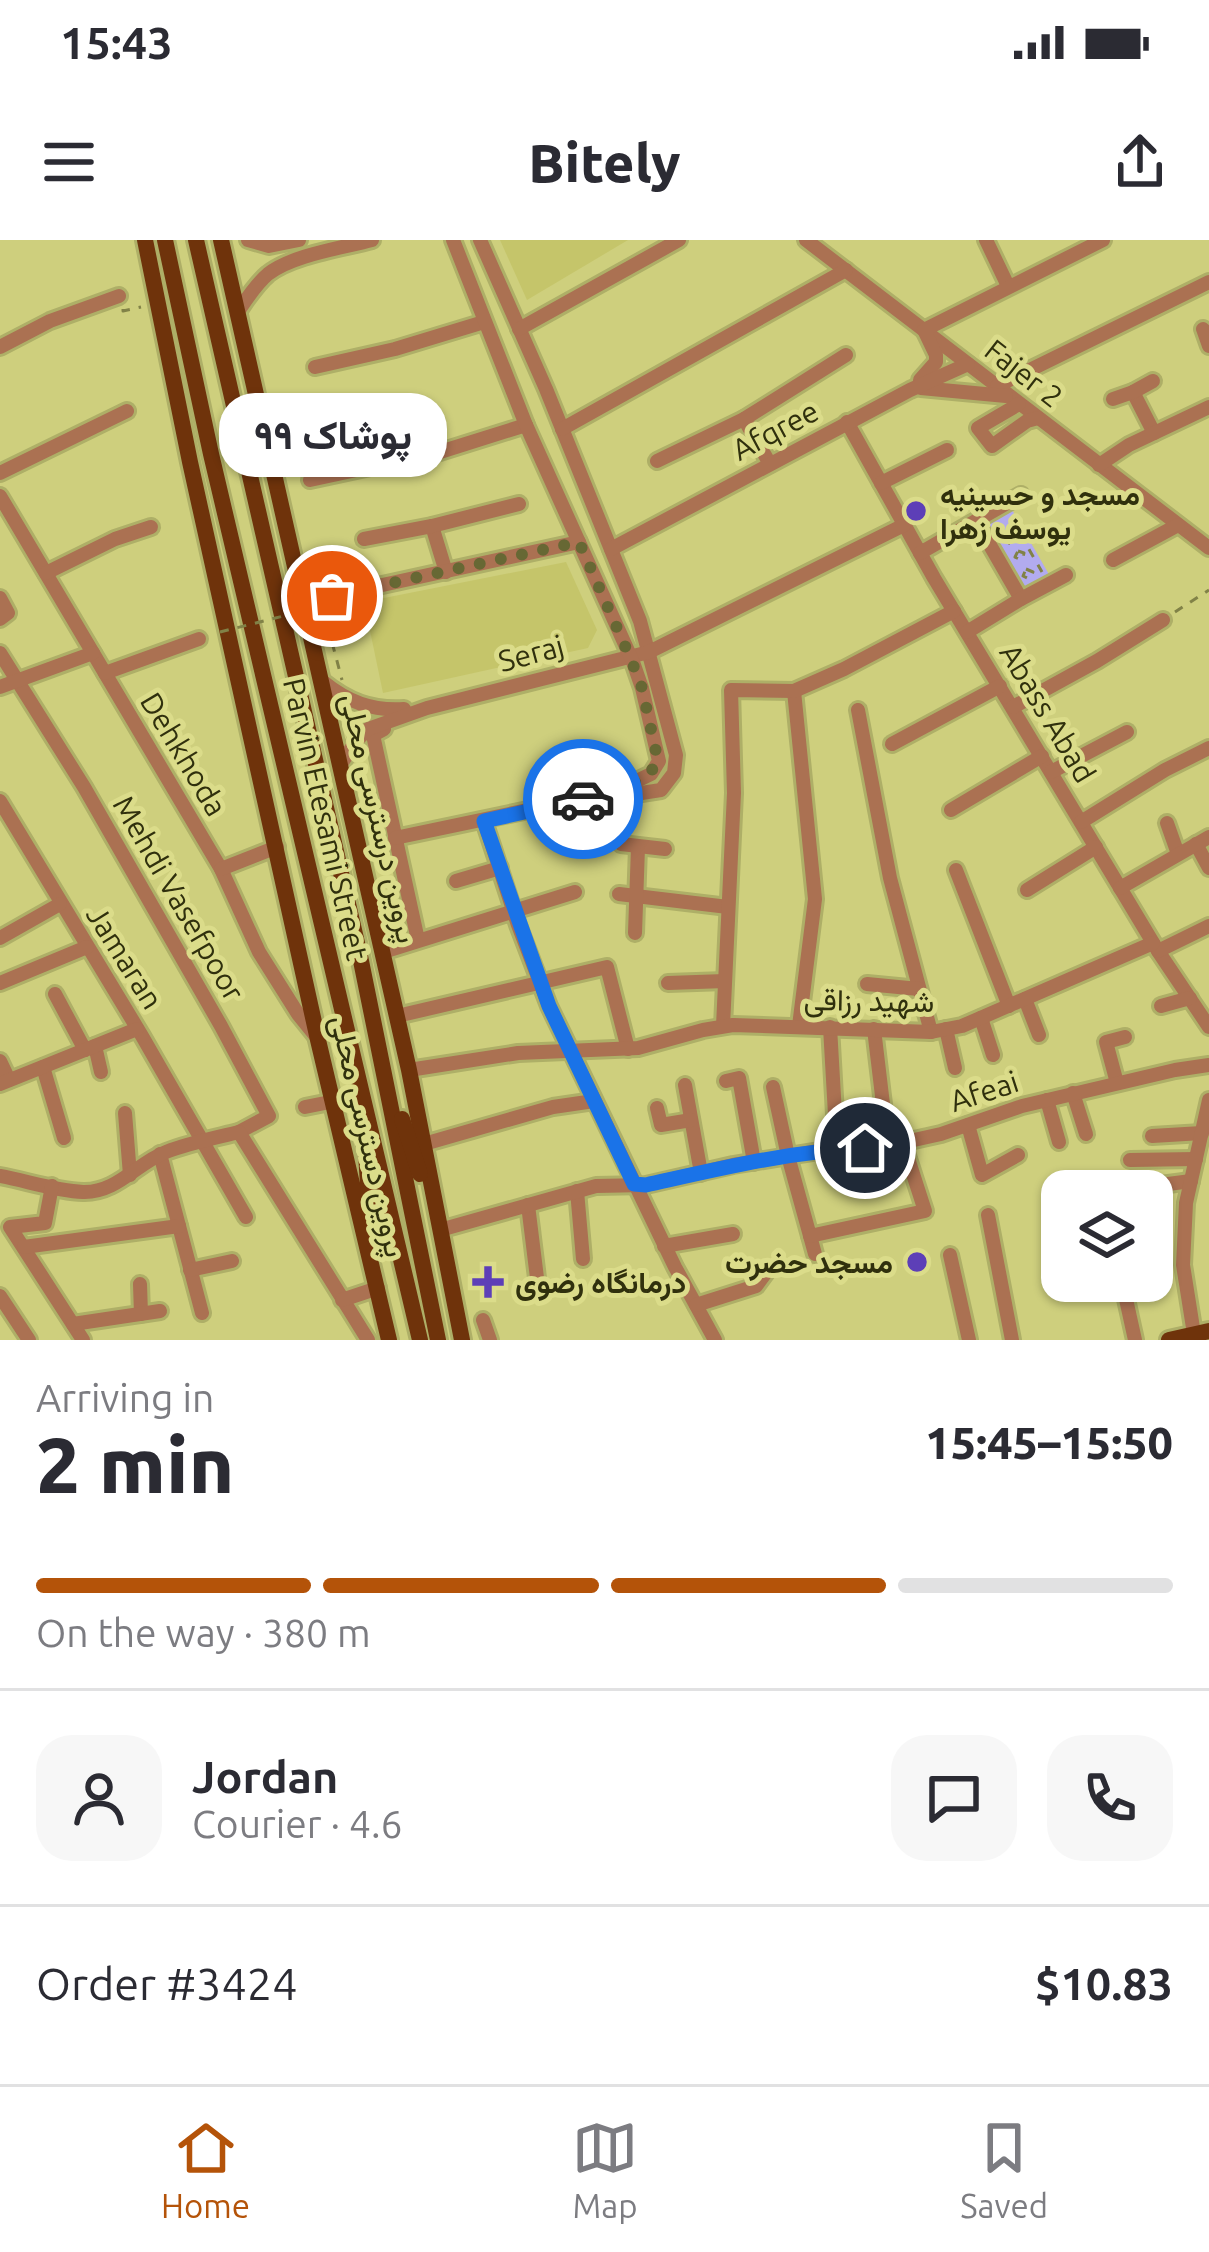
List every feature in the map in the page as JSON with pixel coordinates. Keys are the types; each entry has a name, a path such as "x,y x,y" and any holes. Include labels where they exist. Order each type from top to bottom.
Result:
{"main road":[{"name":"پروین دسترسی محلی","path":"145,240 318,1040 389,1340"},
{"name":"Parvin Etesami Street","path":"164,240 362,1088 438,1340"},
{"name":"Parvin Etesami Street","path":"196,240 377,1039 420,1340"},
{"name":"پروین درسترسی محلی","path":"221,240 409,1070 462,1340"},
{"path":"377,1039 444,1250"},
{"path":"362,1088 376,1281"},
{"path":"1169,1340 1201,1332"}],"street":[{"path":"248,240 269,246 291,242 290,263"},
{"path":"237,313 270,272 372,240"},
{"path":"395,838 614,792 650,774 658,761 630,655 526,425 454,240"},
{"path":"480,240 640,621 676,755 674,773 661,790 614,792"},
{"path":"519,329 679,240"},
{"name":"Fajer 2","path":"806,240 1209,548"},
{"path":"986,240 1008,286"},
{"path":"910,390 935,362 923,330 1102,240"},
{"path":"562,429 846,270"},
{"path":"1038,418 992,446 977,428 1008,395 1209,282"},
{"path":"0,347 50,321 119,296"},
{"path":"315,367 484,322"},
{"path":"1203,328 1209,346"},
{"path":"657,461 744,419 846,355"},
{"name":"Afqree","path":"611,549 847,422 968,364"},
{"path":"1113,399 1154,381"},
{"path":"910,390 929,387 1008,395"},
{"path":"1132,392 1154,433"},
{"path":"1099,465 1209,406"},
{"path":"0,473 127,411"},
{"path":"744,419 770,464"},
{"name":"Abass Abad","path":"847,422 1155,947 1209,1027"},
{"path":"310,480 440,452 526,425"},
{"path":"880,483 947,450"},
{"path":"920,553 1021,495"},
{"name":"Dehkhoda","path":"0,496 221,869 269,968 318,1040"},
{"path":"364,539 519,504"},
{"path":"976,521 1021,598"},
{"name":"Seraj","path":"427,708 649,652 904,525"},
{"path":"1113,560 1178,525"},
{"path":"432,526 446,572"},
{"path":"46,573 151,527"},
{"path":"327,601 579,542"},
{"path":"967,632 1066,575"},
{"path":"0,598 8,613 0,620"},
{"path":"723,1026 734,793 731,690 794,691 954,610"},
{"path":"1013,707 1163,620"},
{"path":"105,673 199,639"},
{"path":"0,652 19,680"},
{"path":"0,687 93,653"},
{"name":"Mehdi Vasefpoor","path":"19,680 269,1116 239,1132"},
{"path":"322,681 365,707 427,708"},
{"path":"892,744 1000,686"},
{"path":"794,691 815,898 799,1026"},
{"path":"341,764 368,729 427,708"},
{"path":"858,710 890,878 919,989 955,1068"},
{"path":"404,715 373,735 418,940"},
{"path":"1052,772 1127,732"},
{"path":"1082,823 1209,748"},
{"path":"951,810 1042,756"},
{"name":"Jamaran","path":"0,801 246,1217"},
{"path":"484,821 540,983 570,1052 715,1340"},
{"path":"1166,823 1178,854"},
{"path":"1120,888 1203,841 1209,868"},
{"path":"620,844 665,849"},
{"path":"221,869 278,847"},
{"path":"635,933 638,847"},
{"path":"1027,890 1096,847"},
{"path":"456,881 500,868"},
{"path":"956,870 1009,1006"},
{"path":"383,952 575,892"},
{"path":"619,895 728,907"},
{"path":"0,938 60,904"},
{"name":"شهید رزاقی","path":"409,1070 518,1053 628,1048 723,1026 939,1030 981,1018 1209,926"},
{"path":"0,982 86,947"},
{"path":"397,1016 607,967 628,1048"},
{"path":"269,968 285,979 304,976"},
{"path":"668,982 725,981"},
{"path":"867,984 919,989"},
{"path":"55,994 101,1072"},
{"path":"1161,1006 1190,998"},
{"path":"1024,999 1040,1035"},
{"path":"981,1018 993,1055"},
{"path":"830,1027 837,1149"},
{"path":"0,1061 5,1082 137,1029"},
{"path":"810,1236 925,1211 896,1144 874,1029"},
{"path":"1117,1083 1106,1042 1125,1037"},
{"name":"Afeai","path":"440,1229 596,1186 646,1185 788,1156 896,1144 1073,1093 1209,1065"},
{"path":"43,1066 64,1138"},
{"path":"727,1081 739,1078 754,1162"},
{"path":"685,1085 701,1173"},
{"path":"773,1087 815,1255"},
{"path":"1073,1093 1086,1134"},
{"path":"1047,1100 1059,1142"},
{"path":"1201,1332 1183,1265 1186,1203 1209,1100"},
{"path":"304,1107 335,1101"},
{"path":"424,1144 553,1107 594,1101"},
{"path":"656,1108 662,1125 691,1120"},
{"path":"125,1113 130,1175"},
{"path":"968,1125 982,1175 1018,1155"},
{"path":"1152,1136 1205,1128"},
{"path":"0,1176 84,1192 100,1190 160,1154 239,1132 368,1340"},
{"path":"160,1154 202,1313"},
{"path":"1130,1160 1196,1160"},
{"path":"1173,1183 1191,1181"},
{"path":"52,1186 44,1223 10,1227 83,1340"},
{"path":"578,1191 583,1259"},
{"path":"528,1204 538,1286"},
{"path":"988,1215 1012,1340"},
{"path":"24,1247 179,1226"},
{"path":"664,1246 734,1234"},
{"path":"950,1255 969,1340"},
{"path":"190,1270 232,1261"},
{"path":"696,1305 756,1286 767,1271"},
{"path":"341,1300 376,1281"},
{"path":"140,1284 141,1314"},
{"path":"0,1297 29,1340"},
{"path":"1127,1302 1135,1340"},
{"path":"73,1324 160,1311"},
{"path":"483,1320 490,1340"}],"path":[{"path":"119,296 123,311 157,303"},
{"path":"1004,505 1025,556 1022,560 1028,570 1039,568"},
{"path":"1016,534 1013,544 1039,568 1048,584"},
{"path":"1163,620 1209,590"},
{"path":"327,601 327,622 348,700"},
{"path":"327,601 337,620 327,622"},
{"path":"220,632 327,601"}],"shaded area":[{"path":"500,240 628,240 527,300"},
{"path":"1011,508 1051,578 1022,592 985,523"},
{"path":"566,562 597,630 588,648 383,693 364,602"}],"way so far":[{"path":"332,596 579,542 642,688 658,761 650,774 614,792 583,799"}],"place":[{"name":"مسجد و حسینیه یوسف زهرا","path":"916,511"},
{"name":"پوشاک ۹۹","path":"332,596"},
{"name":"مسجد حضرت","path":"917,1262"},
{"name":"درمانگاه رضوی","path":"488,1282"}],"route":[{"path":"583,799 484,821 549,1006 634,1184 825,1150 865,1148"}]}
